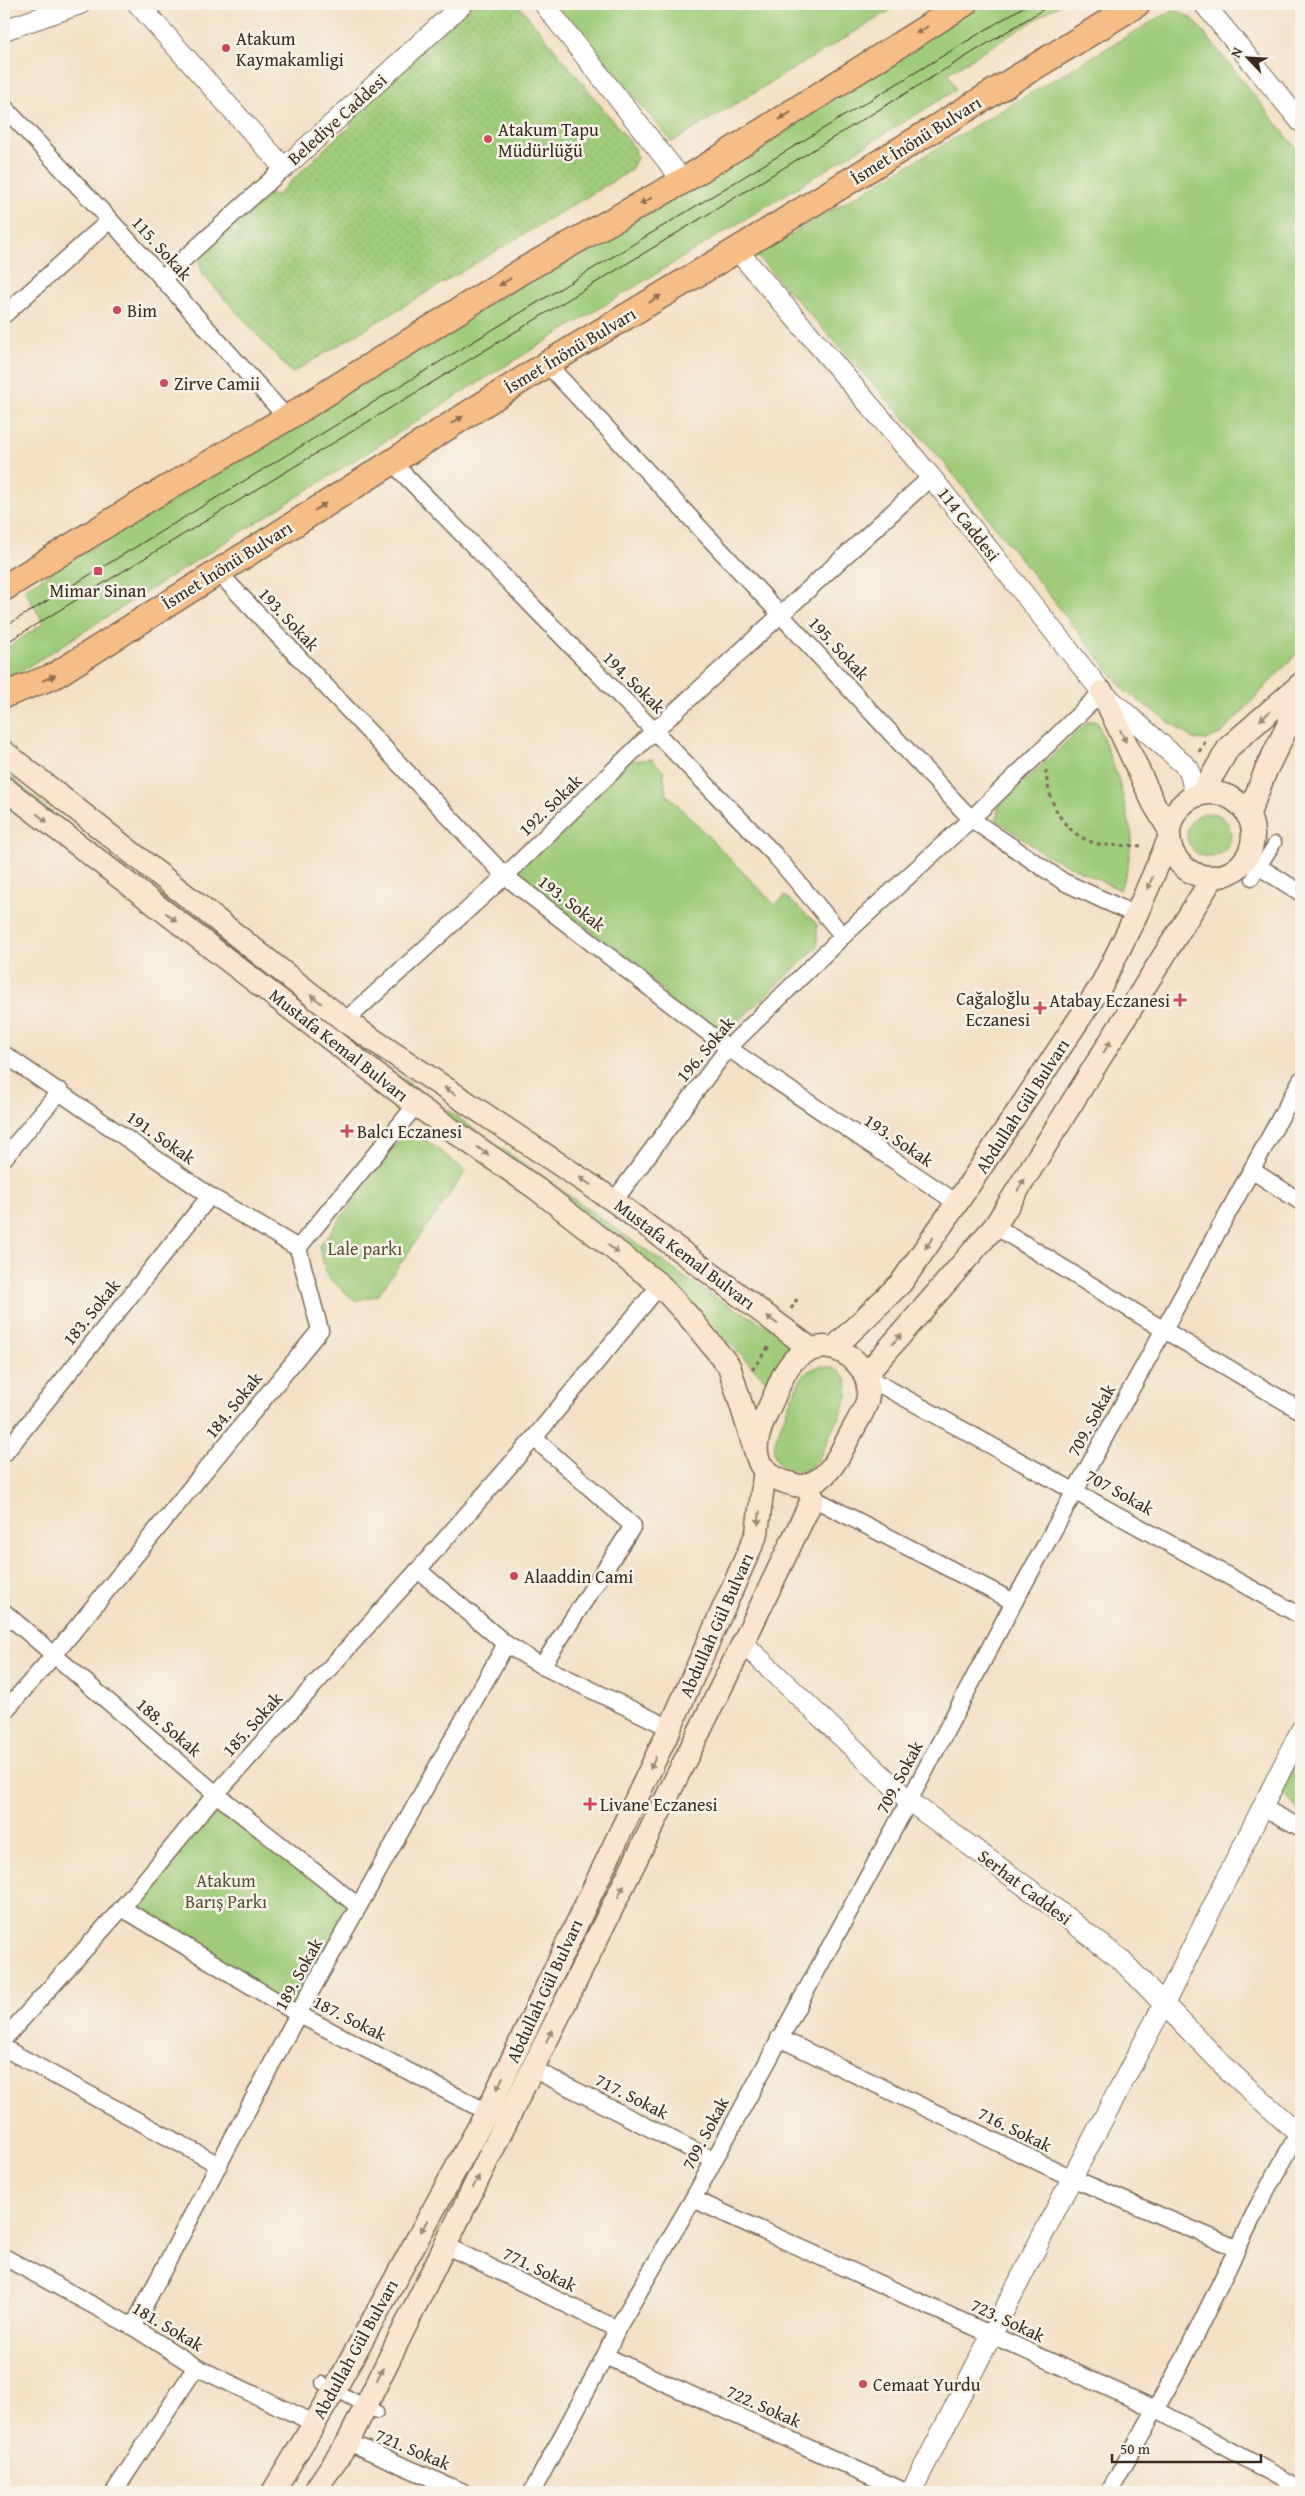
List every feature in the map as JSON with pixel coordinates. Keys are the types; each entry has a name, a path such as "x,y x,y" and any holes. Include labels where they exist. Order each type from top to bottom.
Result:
{"main road":[{"path":"4,588 138,505 287,418 522,271 683,180 964,4"},
{"name":"İsmet İnönü Bulvarı","path":"4,695 54,676 547,364 737,250 1137,4"},
{"path":"1167,838 1178,809 1198,794 1229,747 1301,684"},
{"path":"1102,692 1154,804 1172,851 1183,866 1200,876 1213,877 1226,874 1237,868 1253,868 1252,838 1248,816 1240,805 1229,796 1216,793 1198,794"},
{"path":"1248,816 1266,770 1301,699"},
{"name":"Mustafa Kemal Bulvarı","path":"4,752 345,1021 614,1201 811,1349"},
{"name":"Mustafa Kemal Bulvarı","path":"4,788 416,1105 537,1189 660,1286 690,1318 729,1366 761,1463"},
{"name":"Abdullah Gül Bulvarı","path":"835,1347 901,1283 957,1203 1101,986 1136,915 1167,838"},
{"path":"865,1376 995,1226 1213,877"},
{"path":"835,1347 851,1357 865,1376 867,1402 836,1462 809,1492 776,1479 761,1463 755,1444 758,1432 786,1370 794,1360 811,1349 835,1347"},
{"name":"Abdullah Gül Bulvarı","path":"273,2492 314,2423 328,2386 487,2112 670,1728 757,1533 761,1463"},
{"name":"Abdullah Gül Bulvarı","path":"314,2492 370,2408 445,2245 743,1643 809,1492"}],"street":[{"path":"4,30 80,4"},
{"name":"Belediye Caddesi","path":"138,4 284,168 463,4"},
{"path":"544,4 683,180"},
{"path":"1204,4 1301,122"},
{"name":"115. Sokak","path":"4,107 110,220 287,418"},
{"path":"162,279 284,168"},
{"path":"5,313 110,220"},
{"name":"114 Caddesi","path":"737,250 931,477 1102,692 1189,769 1198,794"},
{"name":"195. Sokak","path":"547,364 971,819 1064,882 1136,915"},
{"name":"194. Sokak","path":"392,462 604,682 774,854 843,936"},
{"name":"192. Sokak","path":"345,1021 505,876 654,731 931,477"},
{"name":"193. Sokak","path":"217,572 505,876 728,1048 957,1203"},
{"name":"196. Sokak","path":"614,1201 728,1048 843,936 971,819 1102,692"},
{"path":"1275,843 1253,868 1301,892"},
{"name":"191. Sokak","path":"4,1054 210,1196 298,1248"},
{"name":"709. Sokak","path":"532,2492 605,2356 617,2328 693,2199 909,1801 1014,1602 1253,1171 1301,1080"},
{"path":"4,1158 60,1091"},
{"path":"298,1248 416,1105"},
{"path":"1253,1171 1301,1202"},
{"name":"183. Sokak","path":"4,1454 210,1196"},
{"path":"995,1226 1164,1330 1301,1411"},
{"name":"184. Sokak","path":"4,1712 54,1655 320,1330 298,1248"},
{"name":"185. Sokak","path":"4,2040 122,1908 216,1794 534,1438 660,1286"},
{"name":"707 Sokak","path":"865,1376 1301,1616"},
{"path":"534,1438 633,1526 542,1666"},
{"path":"809,1492 1014,1602"},
{"path":"418,1570 506,1644 542,1666 670,1728"},
{"name":"188. Sokak","path":"4,1612 216,1794 358,1906"},
{"name":"Serhat Caddesi","path":"743,1643 909,1801 1040,1896 1120,1959 1228,2070 1300,2135"},
{"name":"189. Sokak","path":"133,2327 298,2014 506,1644"},
{"path":"911,2492 1072,2178 1164,2004 1264,1808 1301,1730"},
{"path":"1264,1808 1301,1828"},
{"name":"187. Sokak","path":"122,1908 298,2014 487,2112"},
{"name":"716. Sokak","path":"779,2038 1072,2178 1236,2248"},
{"path":"4,2048 219,2164"},
{"name":"717. Sokak","path":"533,2069 713,2160"},
{"path":"1109,2492 1181,2364 1236,2248 1300,2135"},
{"name":"723. Sokak","path":"693,2199 1155,2409 1301,2489"},
{"name":"771. Sokak","path":"445,2245 617,2328"},
{"name":"181. Sokak","path":"4,2257 133,2327 196,2366 314,2423"},
{"name":"722. Sokak","path":"605,2356 906,2492"},
{"path":"114,2492 196,2366"},
{"path":"328,2386 370,2408"},
{"name":"721. Sokak","path":"348,2442 463,2492"}],"path":[{"path":"1047,745 1048,791 1056,814 1074,834 1103,844 1167,838"},
{"path":"735,1386 750,1373 781,1327 797,1299"}],"green space":[{"path":"473,4 518,4 635,148 637,158 630,171 292,373 203,275 198,255 266,195 277,195 340,134 352,127 346,118"},
{"path":"555,4 901,4 672,142"},
{"path":"979,4 1061,4 948,73 956,90 466,390 4,682 4,650 44,623 24,589"},
{"path":"1176,10 1193,19 1301,154 1301,649 1222,733 1206,740 1193,739 1125,691 943,461 756,255 1158,18"},
{"path":"1089,721 1097,721 1119,781 1132,835 1128,866 1120,890 1041,852 997,820 998,806"},
{"path":"652,759 663,771 666,793 775,905 785,896 817,924 817,947 741,1019 728,1034 661,998 665,992 577,920 570,926 510,875 629,761"},
{"path":"4,771 65,824 366,1053 707,1293 798,1343 769,1384 685,1297 4,782"},
{"path":"1213,813 1225,819 1230,827 1230,843 1225,851 1217,856 1205,857 1193,851 1188,843 1187,831 1193,819 1201,814"},
{"name":"Lale parkı","path":"419,1135 466,1171 378,1295 355,1301 327,1276 319,1247 401,1138"},
{"path":"821,1366 835,1369 843,1374 847,1382 845,1402 825,1447 813,1465 798,1472 792,1471 781,1466 777,1461 774,1455 775,1443 786,1412 802,1377 808,1371"},
{"path":"1301,1749 1301,1814 1282,1791"},
{"name":"Atakum Barış Parkı","path":"216,1794 358,1906 298,2014 122,1908"}],"tram line":[{"path":"4,627 1028,4"},
{"path":"4,644 1052,4"}],"place":[{"name":"Atakum Kaymakamligi","path":"226,48"},
{"name":"Atakum Tapu Müdürlüğü","path":"488,139"},
{"name":"Bim","path":"117,310"},
{"name":"Zirve Camii","path":"164,383"},
{"name":"Mimar Sinan","path":"98,571"},
{"name":"Atabay Eczanesi","path":"1180,1000"},
{"name":"Cağaloğlu Eczanesi","path":"1040,1008"},
{"name":"Balcı Eczanesi","path":"347,1131"},
{"name":"Alaaddin Cami","path":"514,1576"},
{"name":"Livane Eczanesi","path":"590,1804"},
{"name":"Cemaat Yurdu","path":"863,2384"}]}
